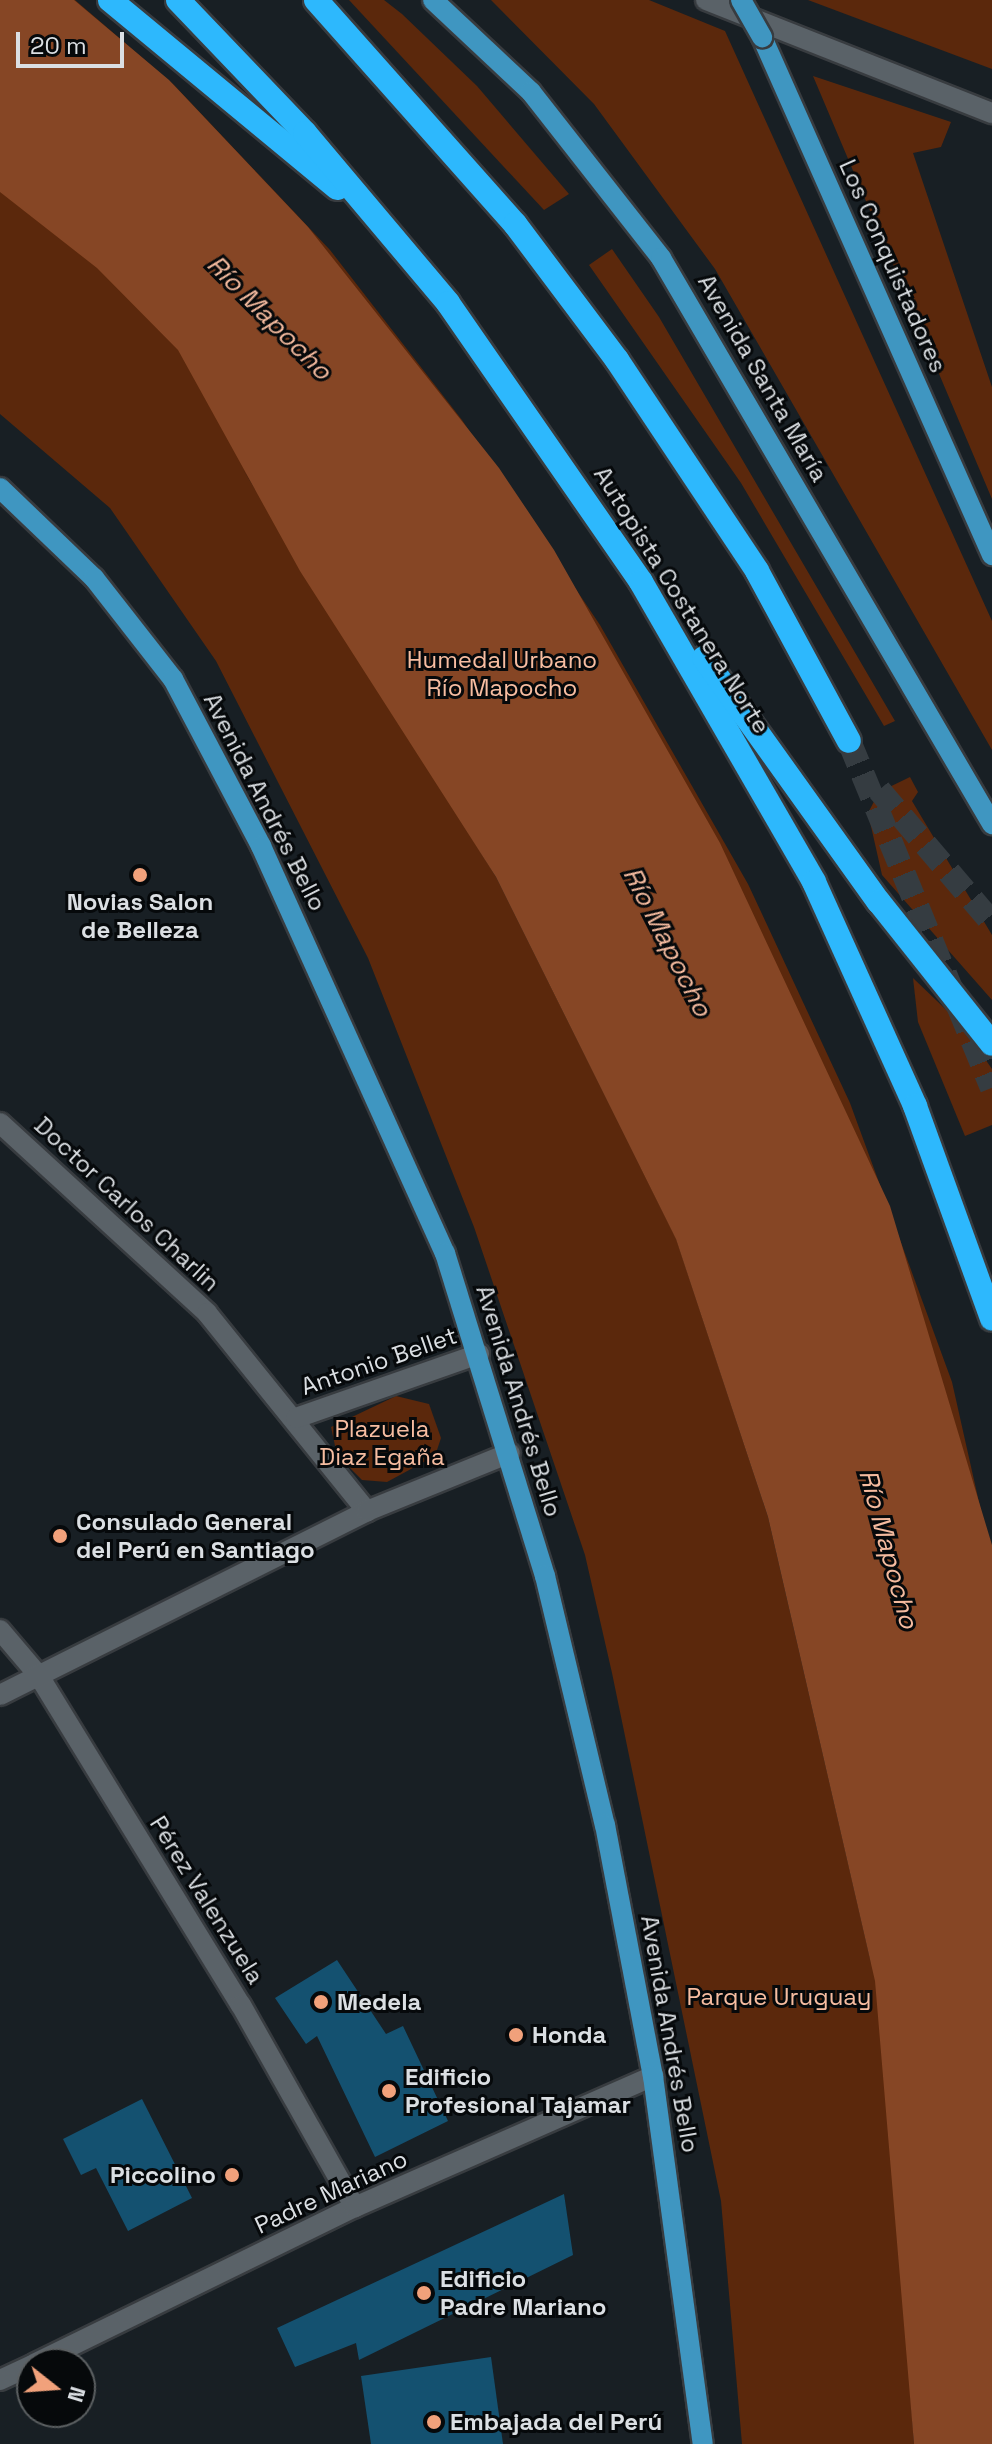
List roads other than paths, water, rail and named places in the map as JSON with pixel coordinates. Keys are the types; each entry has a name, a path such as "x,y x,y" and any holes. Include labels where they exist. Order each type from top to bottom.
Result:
{"highway":[{"path":"110,0 394,236"},
{"name":"Autopista Costanera Norte","path":"178,0 394,236 548,438 641,582 820,896 915,1106 992,1319"},
{"path":"316,0 515,224 635,385 757,571 849,741"},
{"path":"641,582 992,1044"}],"main road":[{"name":"Avenida Santa María","path":"433,0 539,101 661,258 992,824"},
{"name":"Los Conquistadores","path":"741,0 762,37 992,555"},
{"name":"Avenida Andrés Bello","path":"4,498 130,621 219,760 417,1187 479,1354 510,1453 602,1811 653,2076 703,2444"}],"street":[{"path":"706,0 992,113"},
{"name":"Doctor Carlos Charlin","path":"0,1123 153,1257 296,1418 367,1511"},
{"name":"Antonio Bellet","path":"296,1418 479,1354"},
{"path":"0,1695 367,1511 510,1453"},
{"name":"Pérez Valenzuela","path":"0,1630 39,1676 355,2207"},
{"name":"Padre Mariano","path":"66,2348 355,2207 653,2076"}],"water":[{"name":"Humedal Urbano Río Mapocho","path":"0,0 74,0 169,80 308,227 499,468 554,550 720,843 890,1206 992,1545 992,2444 914,2444 875,1981 768,1517 676,1239 496,877 300,571 178,350 97,268 0,192"}],"tunnel":[{"path":"849,741 992,1088"},
{"path":"879,790 992,923"}],"place":[{"name":"Novias Salon de Belleza","path":"140,875"},
{"name":"Consulado General del Perú en Santiago","path":"60,1536"},
{"name":"Medela","path":"321,2002"},
{"name":"Honda","path":"516,2035"},
{"name":"Edificio Profesional Tajamar","path":"389,2091"},
{"name":"Piccolino","path":"232,2175"},
{"name":"Edificio Padre Mariano","path":"424,2293"},
{"name":"Embajada del Perú","path":"434,2422"}],"water label":[{"name":"Río Mapocho","path":"269,318"},
{"name":"Río Mapocho","path":"667,942"},
{"name":"Río Mapocho","path":"888,1549"}],"park label":[{"name":"Plazuela Diaz Egaña","path":"382,1443"},
{"name":"Parque Uruguay","path":"779,1997"}]}
